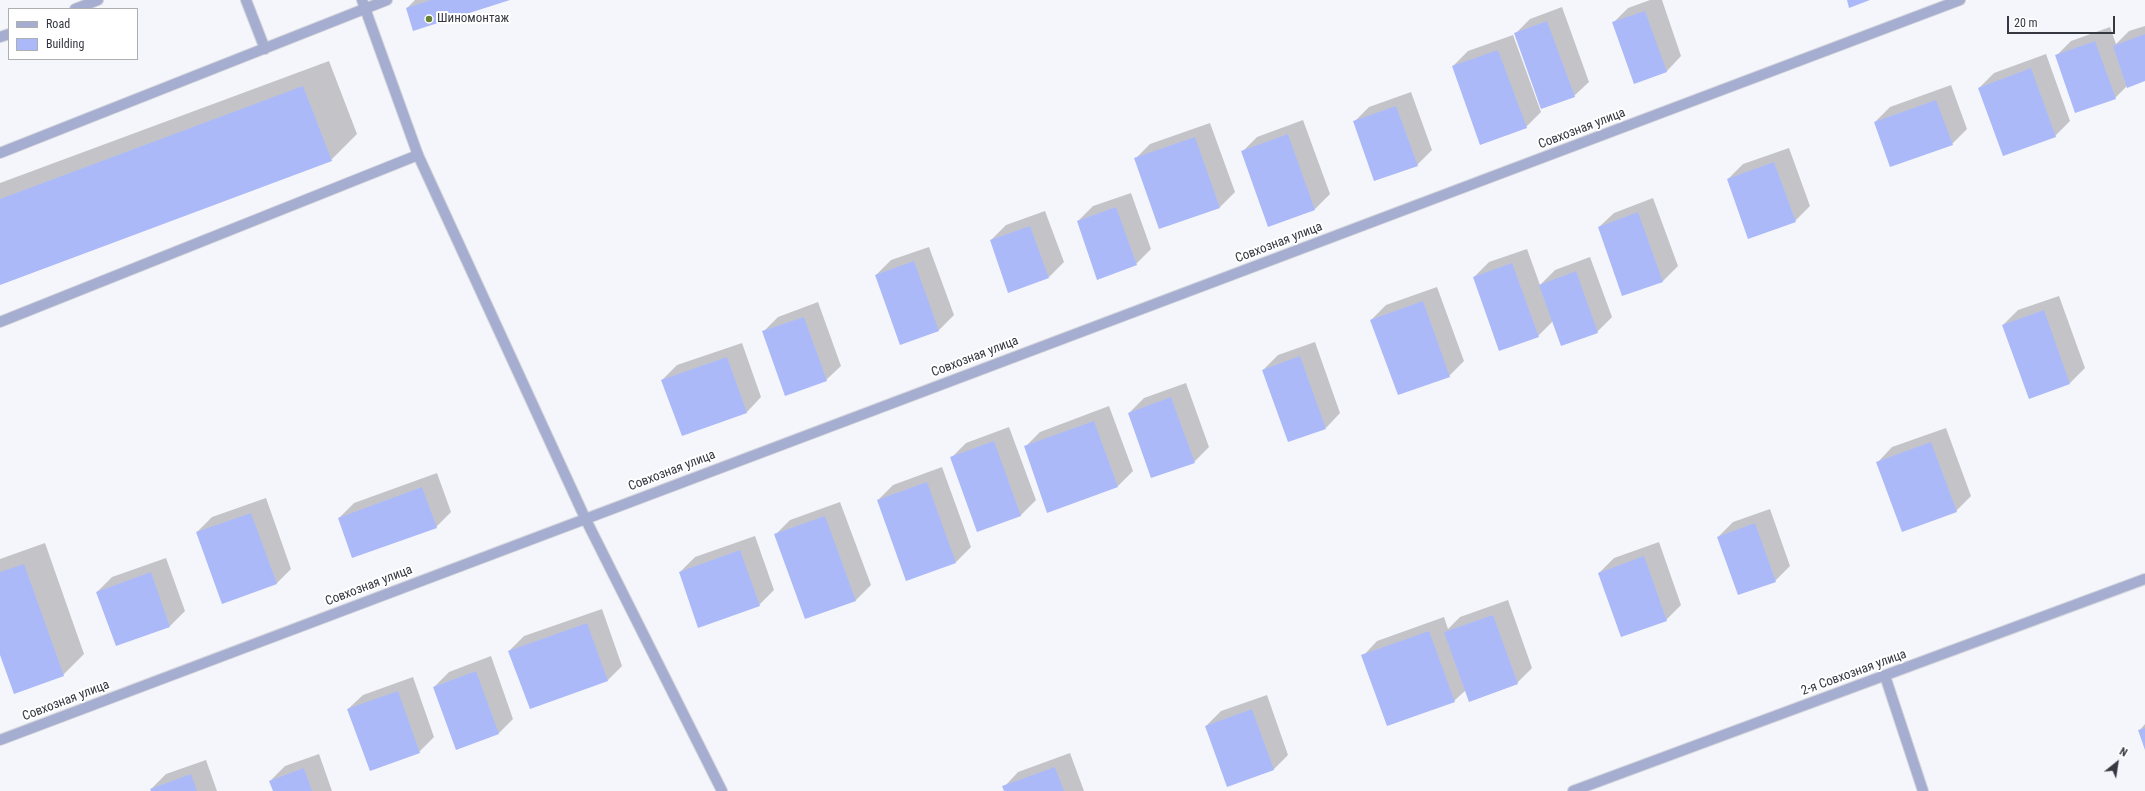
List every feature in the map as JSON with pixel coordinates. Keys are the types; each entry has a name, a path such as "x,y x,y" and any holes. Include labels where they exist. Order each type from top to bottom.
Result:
{"street":[{"path":"78,8 98,0"},
{"path":"246,0 265,49"},
{"path":"0,153 265,49 364,4 387,0"},
{"name":"Совхозная улица","path":"0,740 1960,0"},
{"path":"364,4 418,155 585,518 722,791"},
{"path":"0,322 418,155"},
{"name":"2-я Совхозная улица","path":"1573,791 2145,579"},
{"path":"1884,676 1923,791"}],"building":[{"name":"Шиномонтаж","path":"431,0 510,0 413,31 406,8"},
{"path":"1847,0 1870,0 1849,8"},
{"path":"1645,11 1667,72 1634,84 1612,22"},
{"path":"1547,21 1575,97 1541,109 1514,33"},
{"path":"2145,34 2145,81 2127,88 2113,46"},
{"path":"2095,41 2116,99 2075,113 2055,55"},
{"path":"1498,50 1527,128 1480,145 1452,66"},
{"path":"2031,68 2056,137 2003,156 1978,88"},
{"path":"303,86 332,161 0,285 0,199"},
{"path":"1936,100 1953,145 1890,167 1874,122"},
{"path":"1396,106 1418,166 1374,181 1353,121"},
{"path":"1288,134 1315,210 1268,227 1241,151"},
{"path":"1195,137 1220,208 1159,229 1134,158"},
{"path":"1774,162 1796,222 1748,239 1727,179"},
{"path":"1116,207 1137,265 1097,280 1077,221"},
{"path":"1638,212 1663,282 1622,296 1598,227"},
{"path":"1030,226 1049,278 1008,293 990,240"},
{"path":"914,261 939,331 900,345 875,275"},
{"path":"1512,263 1539,337 1499,351 1473,277"},
{"path":"1576,271 1598,333 1561,346 1539,285"},
{"path":"1423,301 1450,377 1398,395 1370,320"},
{"path":"2044,310 2070,384 2029,399 2002,325"},
{"path":"804,317 827,381 785,396 762,331"},
{"path":"1300,356 1326,429 1288,442 1262,370"},
{"path":"727,357 747,413 682,436 661,380"},
{"path":"1171,397 1195,463 1151,478 1128,413"},
{"path":"1094,421 1118,487 1047,513 1024,446"},
{"path":"994,441 1021,516 977,532 950,457"},
{"path":"1931,442 1957,512 1902,532 1876,462"},
{"path":"927,482 956,563 906,581 877,500"},
{"path":"422,487 437,528 352,558 338,518"},
{"path":"251,513 277,584 222,604 196,532"},
{"path":"825,516 856,601 805,619 774,534"},
{"path":"1755,523 1776,582 1738,595 1717,537"},
{"path":"740,550 760,606 698,628 679,572"},
{"path":"1644,556 1667,621 1621,637 1598,573"},
{"path":"24,564 64,676 14,694 0,655 0,572"},
{"path":"151,572 170,627 116,646 96,592"},
{"path":"1493,615 1518,684 1469,702 1444,632"},
{"path":"587,623 608,681 530,709 508,651"},
{"path":"1429,631 1455,702 1387,726 1361,655"},
{"path":"476,671 499,734 456,750 433,687"},
{"path":"398,691 420,753 370,771 347,709"},
{"path":"1252,709 1274,770 1227,787 1205,726"},
{"path":"2145,728 2145,750 2138,730"},
{"path":"1055,767 1064,791 1004,791 1002,786"},
{"path":"304,768 312,791 273,791 269,781"},
{"path":"191,774 197,791 151,791 150,789"}],"place":[{"name":"Шиномонтаж","path":"429,19"}]}
